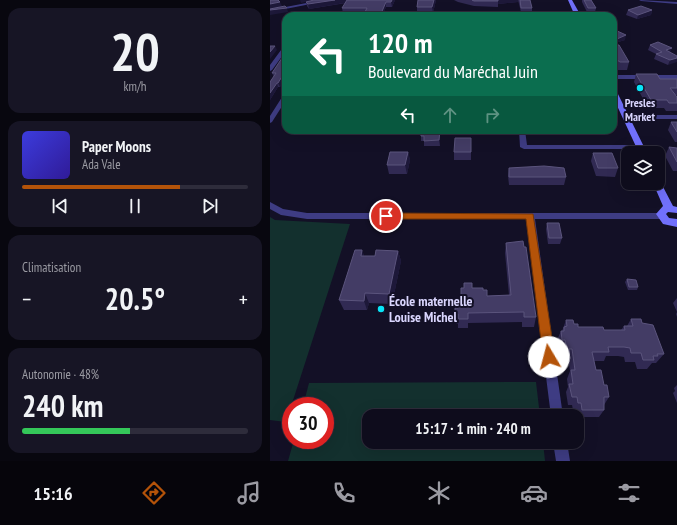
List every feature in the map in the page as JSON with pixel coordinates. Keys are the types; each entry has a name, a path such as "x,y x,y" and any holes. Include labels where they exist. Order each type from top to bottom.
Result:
{"street":[{"path":"288,0 292,7"},
{"path":"270,11 329,0"},
{"path":"570,0 576,12"},
{"path":"641,0 677,3"},
{"path":"270,69 282,52"},
{"path":"617,77 677,77"},
{"path":"617,98 640,146"},
{"path":"270,121 282,106"},
{"path":"626,117 677,117"},
{"path":"522,134 524,146 621,149"},
{"path":"661,190 673,209 662,211 662,216 666,221 677,224"},
{"path":"270,205 281,212 307,216 662,216"},
{"path":"530,216 556,409"},
{"path":"561,449 563,461"}],"green space":[{"path":"270,217 275,220 350,224 294,397 282,397 282,422 270,420"},
{"path":"536,382 539,409 362,409 362,449 544,449 545,461 288,461 291,449 334,449 334,397 305,397 309,383"}],"building":[{"path":"270,0 278,0 280,2 270,4"},
{"path":"314,0 335,0 308,4 306,2"},
{"path":"347,0 392,0 391,2 386,2 382,12 365,12 367,8 342,8"},
{"path":"418,0 434,0 432,7 417,7"},
{"path":"472,0 498,0 498,1 474,1"},
{"path":"520,0 530,0 532,8 521,8"},
{"path":"584,0 591,0 596,8 588,8"},
{"path":"285,6 287,8 270,10 270,9"},
{"path":"641,6 652,10 638,15 628,10"},
{"path":"617,31 626,35 617,39"},
{"path":"658,42 672,48 666,50 677,56 677,58 670,60 656,54 662,52 650,45"},
{"path":"617,45 619,45 629,62 620,62 617,60"},
{"path":"270,46 275,46 270,52"},
{"path":"282,58 282,76 270,93 270,82 276,73 272,73"},
{"path":"636,74 657,74 660,79 677,79 677,88 670,88 677,97 677,103 669,103 667,100 651,100"},
{"path":"671,122 677,122 677,132"},
{"path":"421,134 440,134 439,140 424,141 424,136 421,136"},
{"path":"455,138 471,138 471,152 454,152"},
{"path":"669,147 677,148 677,162"},
{"path":"390,152 408,152 405,165 387,165"},
{"path":"593,153 612,153 618,168 598,168"},
{"path":"544,166 564,168 566,177 509,177 509,168"},
{"path":"547,223 559,223 562,238 549,238"},
{"path":"523,241 524,247 526,247 536,317 524,317 524,312 468,313 468,319 458,319 458,314 455,314 455,308 458,308 459,299 461,299 461,288 464,288 464,283 472,283 472,288 483,288 483,290 487,290 487,296 511,295 506,243"},
{"path":"355,250 362,250 361,256 375,256 376,250 398,251 389,294 365,293 364,301 339,300"},
{"path":"627,279 636,280 638,287 629,287"},
{"path":"631,319 641,319 642,323 653,325 664,354 657,354 658,356 653,356 654,360 643,360 641,353 631,353 630,348 624,347 608,347 609,352 592,352 596,370 601,370 604,385 607,385 609,397 604,397 604,410 582,409 581,403 578,403 577,397 572,397 569,384 573,384 571,370 575,370 572,349 567,349 565,340 562,340 561,331 564,331 564,327 567,326 566,320 573,320 574,324 578,324 578,327 603,327 604,330 625,330 624,326 633,326"}],"place":[{"name":"Presles Market","path":"640,88"},
{"name":"École maternelle Louise Michel","path":"381,309"}],"route":[{"path":"386,216 530,216 549,357"}]}
